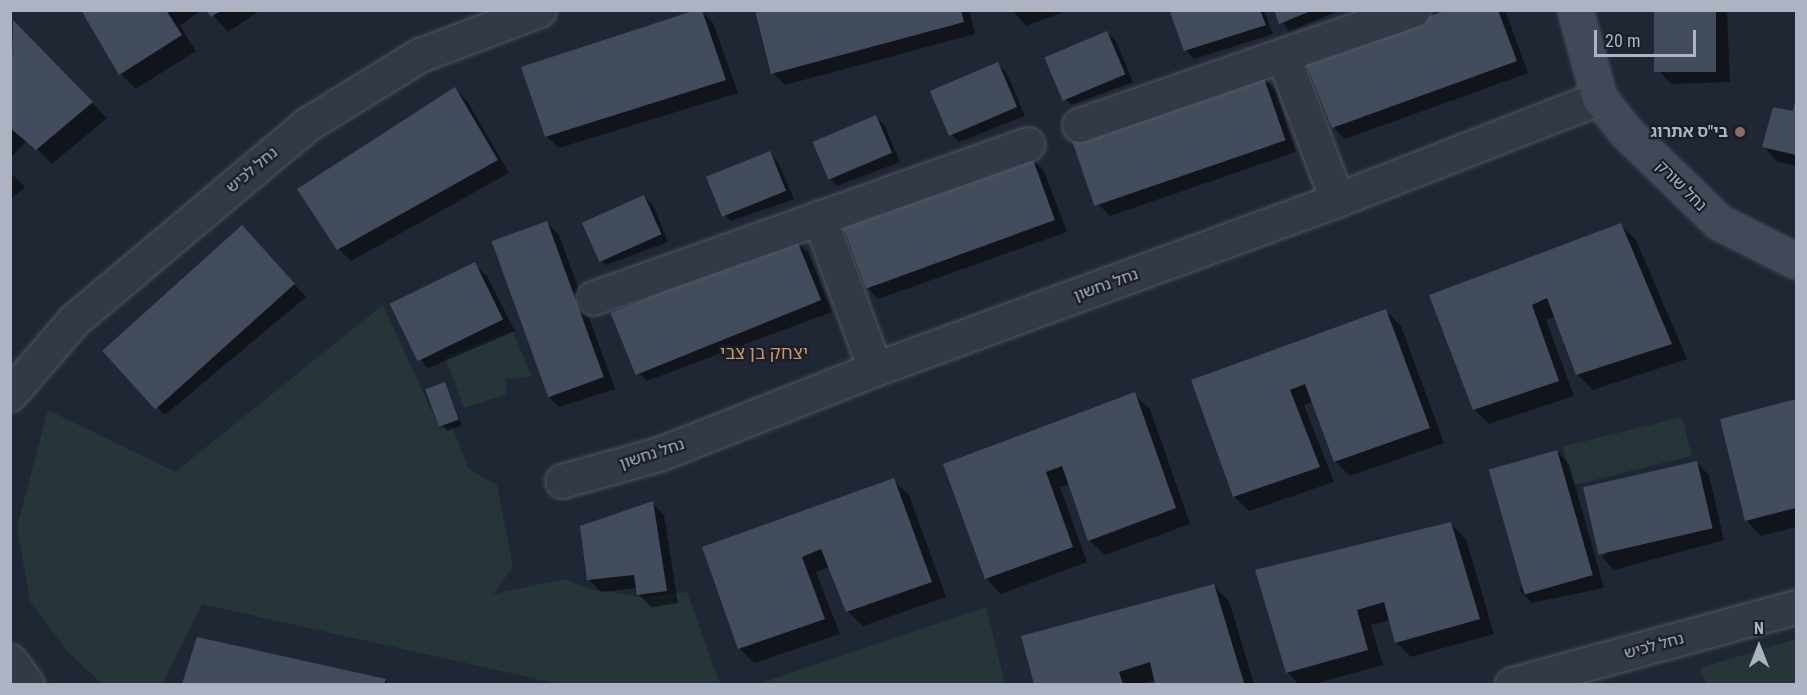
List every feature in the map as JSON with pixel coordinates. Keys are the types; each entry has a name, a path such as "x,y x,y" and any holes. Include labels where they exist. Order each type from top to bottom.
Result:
{"street":[{"name":"נחל לכיש","path":"10,394 74,320 306,125 420,54 539,10"},
{"path":"1078,125 1413,10"},
{"name":"נחל שורק","path":"1575,10 1599,98 1626,132 1700,207 1719,222 1797,261"},
{"path":"1283,56 1338,200"},
{"name":"נחל נחשון","path":"562,481 659,454 875,369 1338,200 1599,98"},
{"path":"593,298 1027,144"},
{"path":"819,217 875,369"},
{"name":"נחל לכיש","path":"1512,684 1797,607"},
{"path":"10,661 27,684"}],"shaded area":[{"path":"383,305 440,429 452,426 468,468 497,485 513,567 493,594 565,579 590,589 643,597 687,592 720,684 559,684 202,604 162,684 102,684 67,651 30,601 17,527 48,410 175,472"},
{"path":"512,330 532,376 505,380 507,394 464,408 445,357"},
{"path":"1682,417 1692,456 1572,486 1563,447"},
{"path":"986,607 1005,684 758,684"},
{"path":"1796,639 1796,684 1706,684 1700,668"}],"building":[{"path":"81,10 166,10 182,35 119,75"},
{"path":"206,10 222,10 211,17"},
{"path":"696,10 702,10 726,80 545,137 521,67"},
{"path":"755,10 961,10 964,22 771,74"},
{"path":"1260,10 1266,25 1184,51 1170,12"},
{"path":"1274,10 1311,10 1311,11 1279,24"},
{"path":"1447,10 1498,10 1517,61 1332,128 1305,61"},
{"path":"1654,10 1716,10 1716,72 1654,72"},
{"path":"13,20 93,102 36,150 10,128"},
{"path":"1107,31 1125,74 1063,101 1044,58"},
{"path":"998,62 1017,107 949,136 930,91"},
{"path":"1263,75 1285,140 1094,206 1072,141"},
{"path":"455,87 498,160 337,250 297,189"},
{"path":"1796,98 1796,155 1762,147 1773,107 1793,111"},
{"path":"876,115 892,153 829,180 812,142"},
{"path":"770,151 786,191 722,217 706,177"},
{"path":"1032,157 1055,220 866,289 843,226"},
{"path":"644,195 661,234 599,262 582,223"},
{"path":"547,221 604,377 548,397 492,241"},
{"path":"1621,223 1672,344 1576,375 1547,298 1532,305 1559,381 1473,410 1429,295"},
{"path":"242,225 295,284 155,410 102,351"},
{"path":"796,238 821,300 636,375 611,313"},
{"path":"475,262 503,320 418,361 390,304"},
{"path":"1386,309 1430,428 1334,462 1305,384 1290,390 1320,467 1233,497 1191,380"},
{"path":"445,382 459,420 439,427 425,389"},
{"path":"1135,392 1176,508 1088,541 1062,466 1046,472 1073,547 985,579 943,464"},
{"path":"1796,399 1796,508 1745,521 1720,419"},
{"path":"1557,450 1593,575 1525,595 1489,470"},
{"path":"1697,461 1713,528 1599,555 1583,487"},
{"path":"894,478 932,582 846,612 821,549 802,557 825,619 738,649 702,547"},
{"path":"653,501 667,591 637,595 634,575 587,580 580,526"},
{"path":"1451,522 1480,619 1395,643 1384,602 1357,610 1368,650 1286,673 1255,570"},
{"path":"1214,584 1244,683 1155,684 1150,662 1119,672 1123,684 1034,684 1021,636"},
{"path":"197,637 386,679 384,684 182,684"}],"place":[{"name":"בי\"ס אתרוג","path":"1740,132"}],"district":[{"name":"יצחק בן צבי","path":"764,353"}]}
